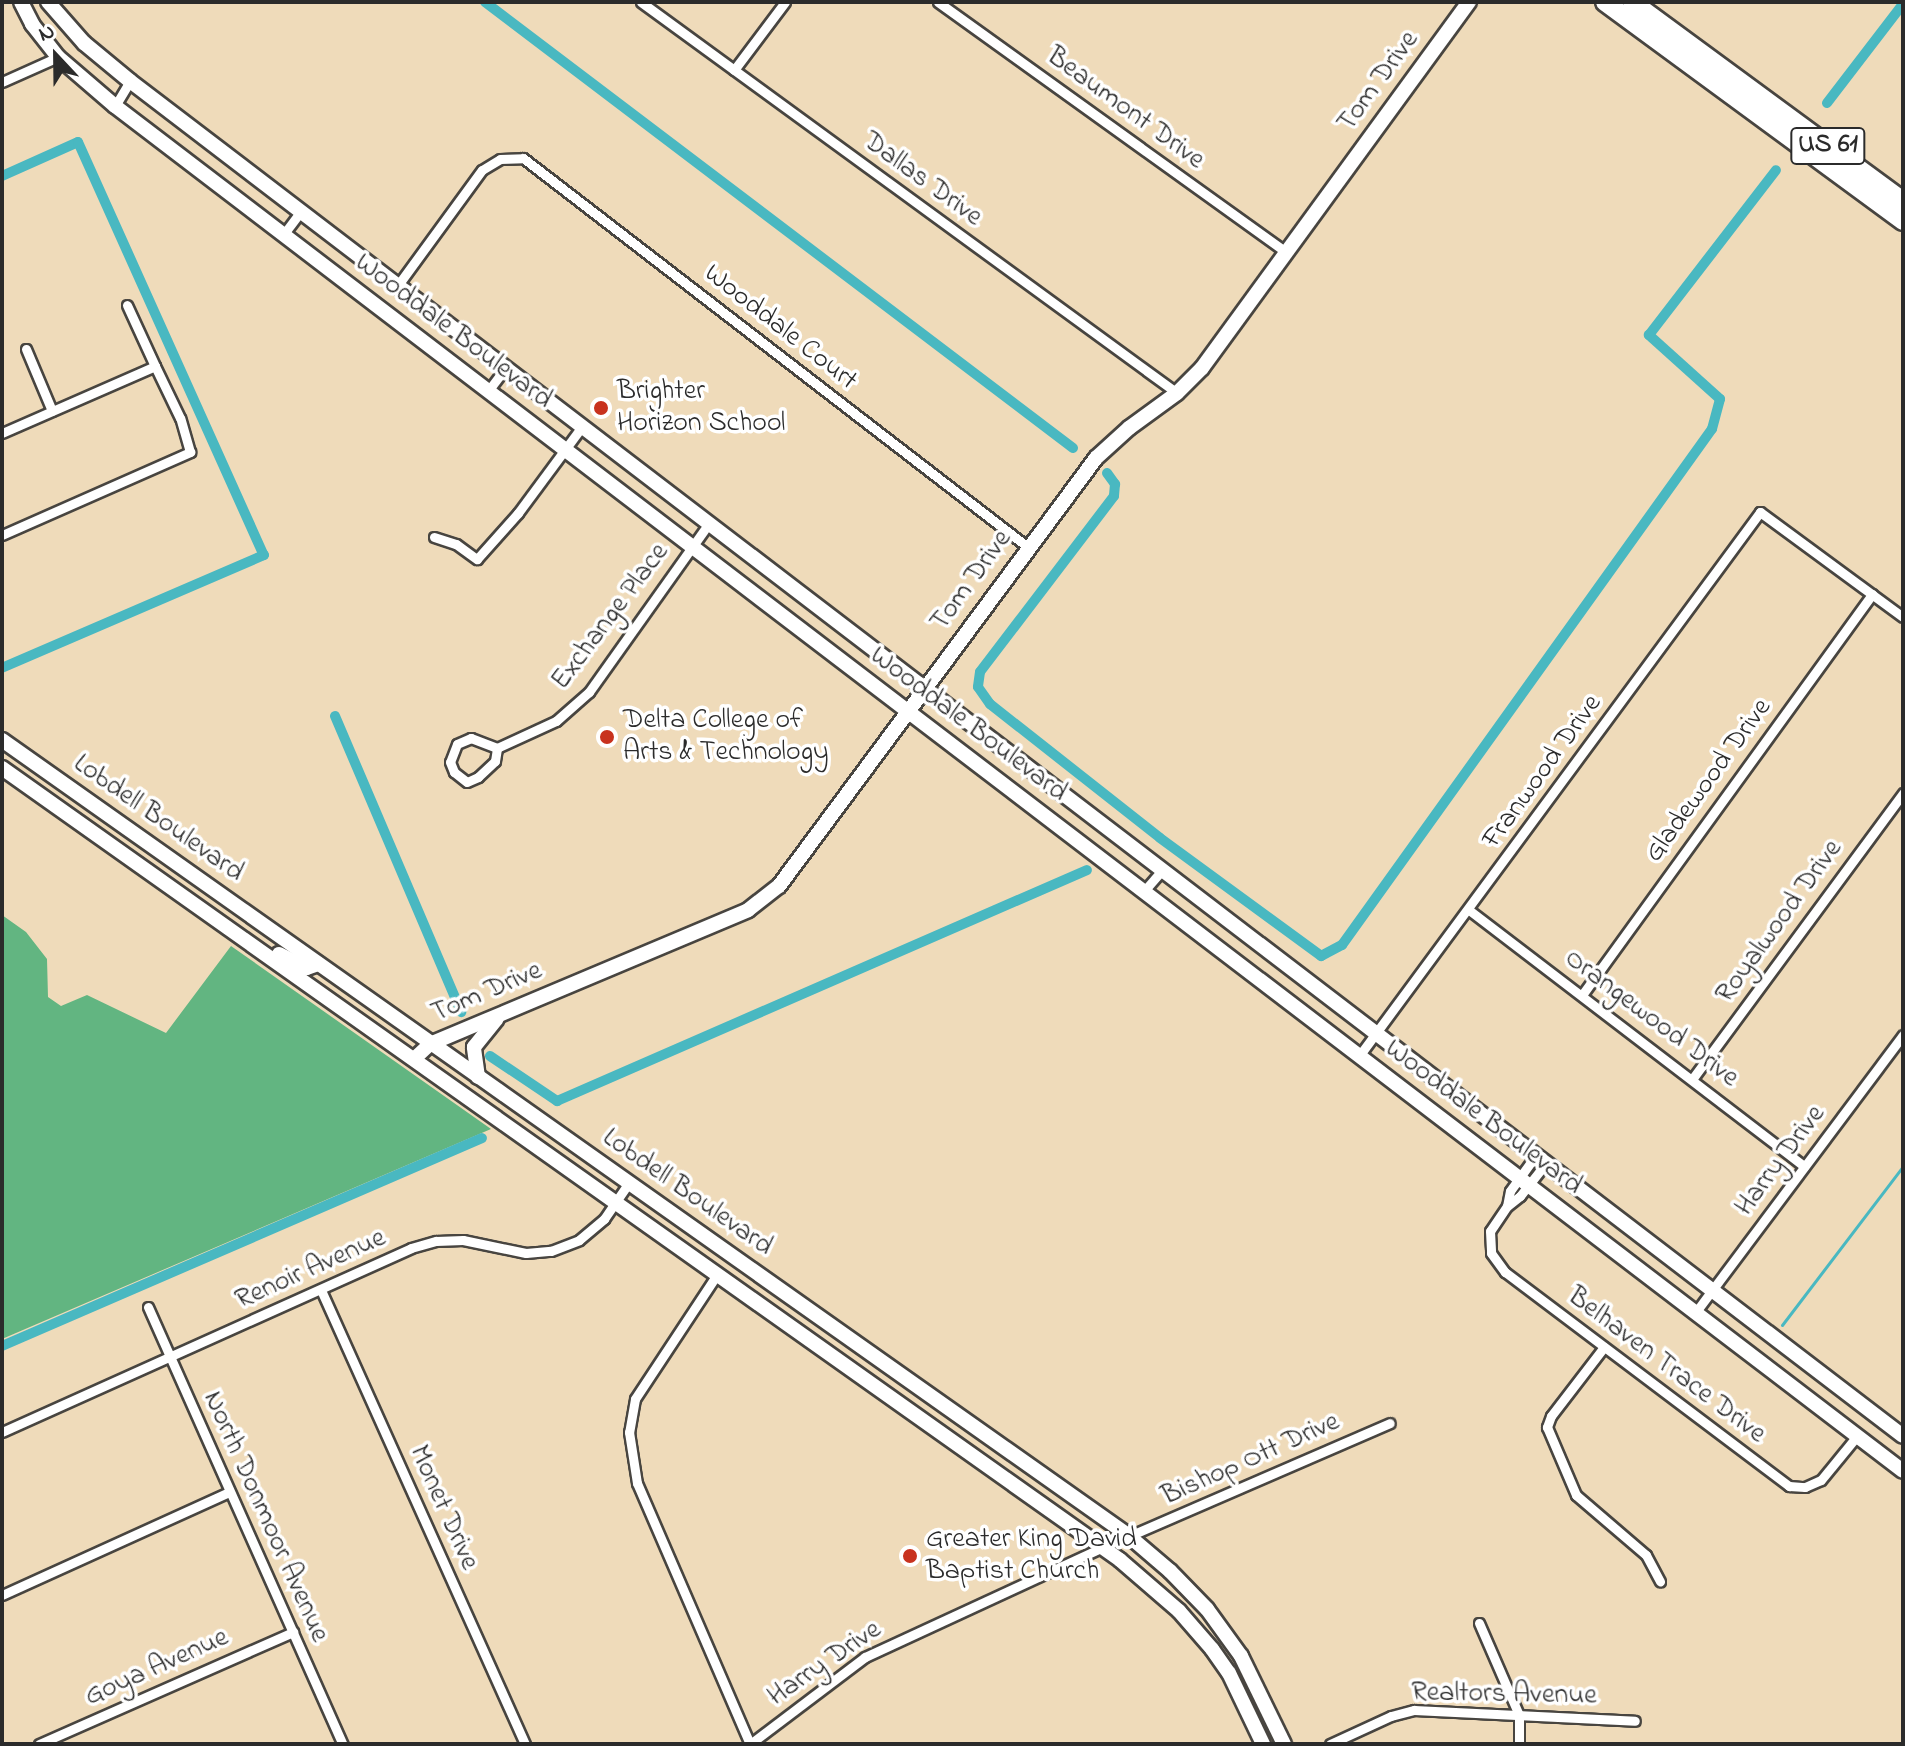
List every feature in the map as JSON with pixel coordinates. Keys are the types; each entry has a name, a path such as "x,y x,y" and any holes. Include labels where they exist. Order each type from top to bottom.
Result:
{"highway":[{"name":"US 61","path":"1605,2 1903,221"},
{"name":"US 61","path":"1632,2 1903,201"},
{"path":"1703,55 1751,99 1757,114 1775,116 1810,141 1827,145"}],"street":[{"name":"Wooddale Boulevard","path":"21,2 32,24 58,57 115,106 1903,1471"},
{"name":"Wooddale Boulevard","path":"48,2 84,43 130,81 1903,1436"},
{"name":"Dallas Drive","path":"641,2 1177,393"},
{"path":"734,70 785,2"},
{"name":"Beaumont Drive","path":"938,2 1286,252"},
{"name":"Tom Drive","path":"414,1059 430,1044 748,910 779,886 1096,458 1129,428 1177,393 1202,368 1469,2"},
{"path":"2,82 58,57"},
{"path":"115,106 130,81"},
{"name":"Wooddale Court","path":"398,285 482,170 500,159 523,158 1029,548"},
{"path":"283,235 301,211"},
{"path":"2,535 190,452 180,418 127,305"},
{"path":"26,349 52,411"},
{"path":"2,433 155,366"},
{"path":"488,391 506,367"},
{"path":"434,537 456,544 477,559 518,513 583,425"},
{"name":"Franwood Drive","path":"1359,1056 1760,512 1872,594"},
{"name":"Exchange Place","path":"497,748 495,761 478,777 467,782 454,772 450,762 457,744 471,738 497,748 556,721 589,692 709,523"},
{"path":"1872,594 1903,617"},
{"name":"Gladewood Drive","path":"1582,995 1872,594"},
{"name":"Lobdell Boulevard","path":"2,740 1129,1536 1170,1571 1207,1609 1241,1656 1284,1744"},
{"name":"Lobdell Boulevard","path":"2,768 1103,1547 1160,1592 1200,1634 1229,1673 1263,1744"},
{"path":"34,791 47,792 79,812 94,805"},
{"name":"Royalwood Drive","path":"1693,1078 1903,793"},
{"path":"1144,891 1162,870"},
{"path":"217,920 230,901"},
{"name":"Orangewood Drive","path":"1469,910 1693,1078 1804,1166"},
{"path":"256,948 269,948 307,968 318,964"},
{"path":"478,1077 474,1047 500,1015"},
{"name":"Harry Drive","path":"1695,1313 1903,1035"},
{"name":"Belhaven Trace Drive","path":"1541,1159 1524,1182 1510,1191 1507,1206 1489,1236 1495,1261 1789,1486 1805,1487 1821,1480 1857,1436"},
{"name":"Renoir Avenue","path":"2,1432 411,1248 436,1241 463,1240 526,1253 551,1251 579,1240 604,1219 628,1184"},
{"path":"677,1244 689,1227"},
{"path":"718,1273 635,1399 629,1432 637,1483 750,1744"},
{"name":"Monet Drive","path":"321,1290 525,1744"},
{"name":"North Donmoor Avenue","path":"148,1307 343,1744"},
{"path":"1604,1347 1548,1420 1547,1427 1576,1495 1646,1555 1660,1581"},
{"path":"929,1424 942,1405"},
{"name":"Bishop Ott Drive","path":"1129,1536 1390,1423"},
{"path":"2,1595 229,1492"},
{"path":"1103,1547 1129,1536"},
{"name":"Harry Drive","path":"750,1744 865,1657 1103,1547"},
{"path":"1479,1623 1519,1715 1519,1744"},
{"name":"Goya Avenue","path":"39,1744 293,1632"},
{"name":"Realtors Avenue","path":"1330,1744 1391,1716 1414,1710 1635,1721"}],"green space":[{"path":"2,915 26,932 47,959 48,997 61,1006 87,995 166,1033 231,946 491,1129 2,1339"}],"waterway":[{"path":"485,2 1073,448"},
{"path":"1827,103 1903,4"},
{"path":"2,176 78,142 264,555 2,668"},
{"path":"1107,473 1115,484 1114,496 980,672 978,687 990,704 1160,838 1321,956 1342,945 1712,429 1720,399 1649,335 1776,170"},
{"path":"335,716 461,1012"},
{"path":"490,1056 557,1101 1087,870"},
{"path":"2,1346 482,1138"},
{"path":"1782,1325 1903,1166"}],"place":[{"name":"Brighter Horizon School","path":"601,408"},
{"name":"Delta College of Arts & Technology","path":"607,737"},
{"name":"Greater King David Baptist Church","path":"910,1556"}]}
